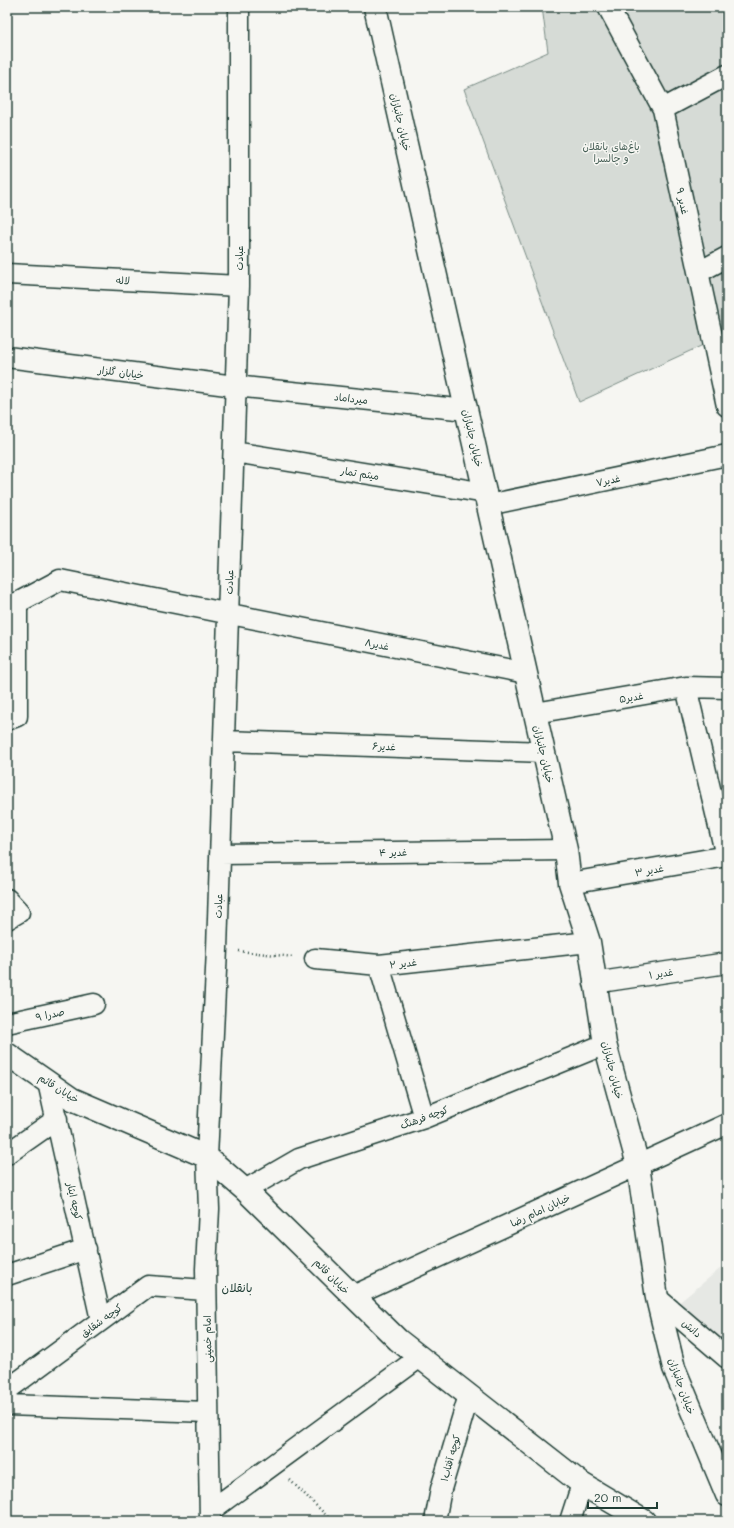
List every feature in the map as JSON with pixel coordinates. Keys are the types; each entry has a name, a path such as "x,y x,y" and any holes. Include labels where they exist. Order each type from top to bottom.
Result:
{"street":[{"name":"عبادت","path":"208,1157 217,949 239,286 238,7"},
{"name":"خیابان جانبازان","path":"375,7 566,850 570,883 588,942 605,1044 638,1165 658,1298 674,1368 727,1495"},
{"name":"غدیر ۹","path":"608,7 663,110 727,406"},
{"path":"663,110 727,75"},
{"path":"699,272 727,257"},
{"name":"لاله","path":"7,274 239,286"},
{"name":"خیابان گلزار","path":"7,357 235,386"},
{"name":"میرداماد","path":"235,386 467,410"},
{"name":"میثم تمار","path":"234,452 487,499"},
{"name":"غدیر۷","path":"487,499 727,455"},
{"name":"غدیر۸","path":"12,604 60,580 228,615 526,673"},
{"path":"7,720 17,716 12,604"},
{"path":"686,687 726,856"},
{"name":"غدیر۵","path":"535,713 686,687 727,688"},
{"name":"غدیر۶","path":"224,741 544,752"},
{"name":"غدیر ۴","path":"220,854 566,850"},
{"name":"غدیر ۳","path":"570,883 726,856"},
{"path":"7,899 19,912 7,919"},
{"name":"غدیر ۲","path":"315,959 379,966 588,942"},
{"name":"غدیر ۱","path":"594,983 727,963"},
{"path":"379,966 424,1118"},
{"name":"صدرا ۹","path":"7,1024 94,1004"},
{"name":"کوچه فرهنگ","path":"245,1190 299,1159 424,1118 605,1044"},
{"name":"خیابان قائم","path":"7,1054 72,1099 208,1157 245,1190 398,1340 582,1484 644,1521"},
{"name":"کوچه ایثار","path":"48,1082 102,1320"},
{"path":"7,1154 57,1118"},
{"name":"خیابان امام رضا","path":"352,1296 727,1124"},
{"name":"امام خمینی","path":"208,1157 209,1209 206,1290 210,1516"},
{"path":"7,1275 86,1249"},
{"name":"کوچه شقایق","path":"7,1390 148,1286 206,1290"},
{"name":"دانش","path":"658,1298 727,1358"},
{"path":"210,1516 273,1464 420,1357"},
{"name":"کوچه آفتاب۱","path":"435,1521 443,1482 470,1396"},
{"path":"7,1405 208,1412"},
{"path":"570,1521 582,1484"}],"path":[{"path":"217,949 315,959"},
{"path":"273,1464 332,1521"}],"shaded area":[{"path":"727,1263 727,1352 675,1306"}],"green space":[{"name":"باغ‌های بانقلان و چالسرا","path":"542,7 727,7 727,334 579,402 464,89 548,52"}],"district":[{"name":"بانقلان","path":"237,1287"}]}
